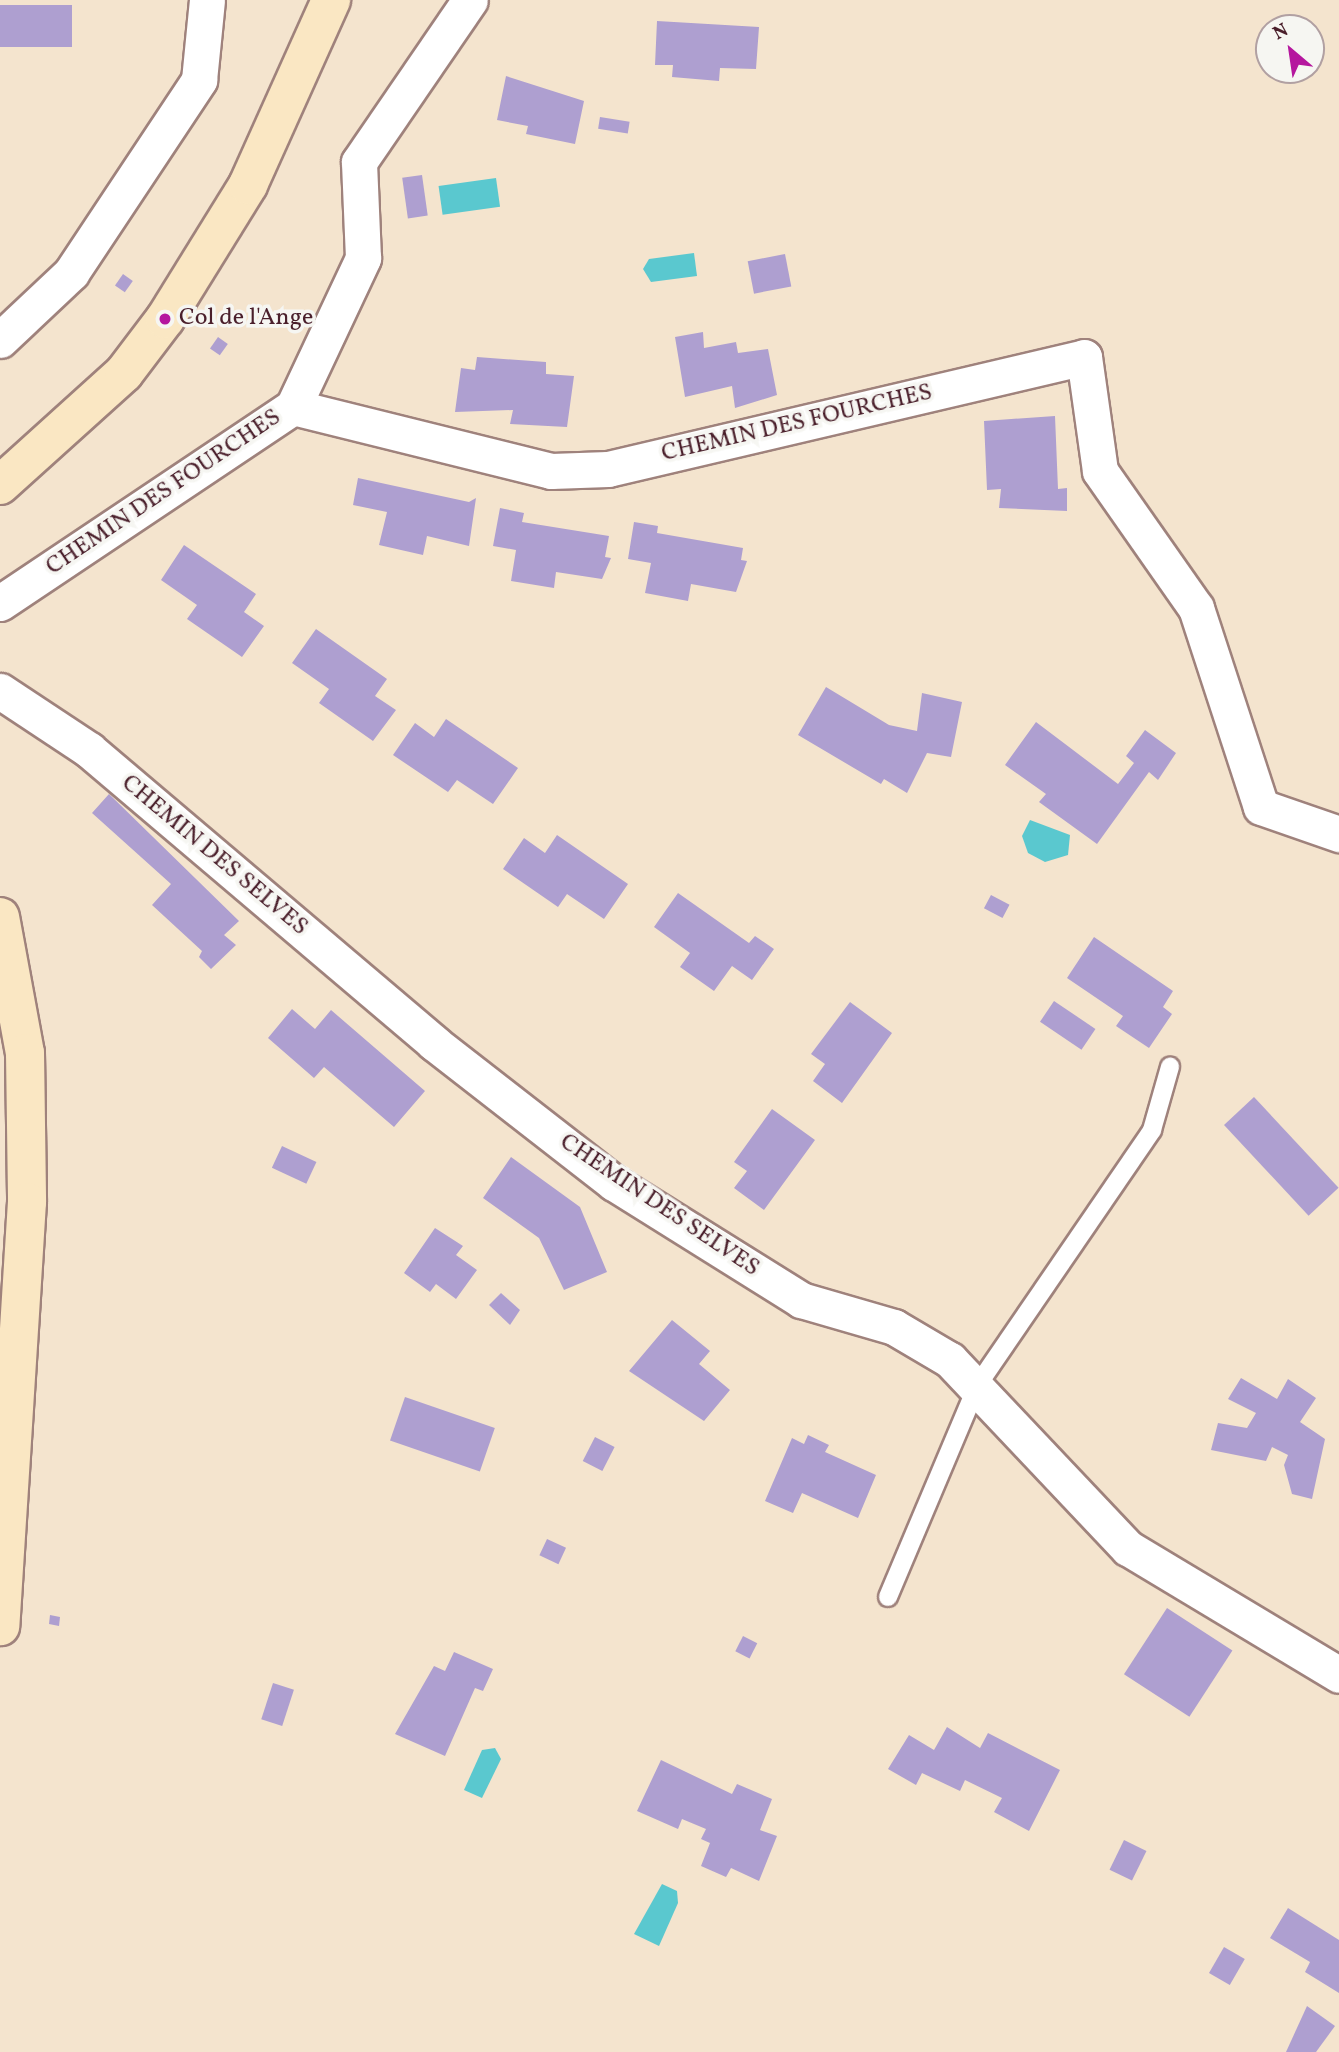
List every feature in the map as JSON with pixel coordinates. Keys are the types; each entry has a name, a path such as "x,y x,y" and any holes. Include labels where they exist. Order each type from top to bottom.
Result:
{"main road":[{"path":"0,485 37,455 124,373 203,262 290,101 331,0"},
{"path":"0,466 37,455"},
{"path":"0,917 6,985 25,1052 27,1202 0,1626"}],"street":[{"path":"0,340 71,273 199,79 207,0"},
{"path":"293,407 363,258 359,162 470,0"},
{"name":"CHEMIN DES FOURCHES","path":"0,603 293,407 551,471 608,468 1084,357 1100,471 1196,608 1261,807 1339,835"},
{"name":"CHEMIN DES SELVES","path":"0,691 89,750 434,1043 614,1183 801,1300 894,1327 950,1360 1128,1548 1339,1675"}],"lane":[{"path":"888,1598 977,1386 1152,1130 1170,1067"}],"water":[{"path":"496,178 500,207 443,215 439,186"},
{"path":"694,253 697,276 651,282 643,269 649,259"},
{"path":"1030,820 1070,835 1068,855 1045,862 1028,853 1022,836"},
{"path":"495,1748 501,1759 482,1798 464,1790 482,1750"},
{"path":"662,1884 677,1891 678,1903 659,1946 634,1934"}],"building":[{"path":"0,5 72,5 72,47 0,47"},
{"path":"657,21 759,27 756,69 720,68 719,81 672,77 673,65 655,65"},
{"path":"506,76 584,101 575,144 526,134 528,126 497,120"},
{"path":"600,117 630,122 628,134 598,129"},
{"path":"422,175 428,216 408,218 402,178"},
{"path":"785,254 791,286 754,294 748,261"},
{"path":"123,274 133,281 125,292 115,285"},
{"path":"703,332 704,348 736,342 738,353 768,349 777,395 735,408 732,386 685,397 675,337"},
{"path":"218,337 228,344 220,355 210,348"},
{"path":"477,357 546,362 546,374 574,376 567,427 510,424 513,410 455,412 461,368 475,370"},
{"path":"1055,416 1058,489 1067,488 1067,511 999,508 1001,489 987,490 984,421"},
{"path":"358,478 469,502 476,498 469,546 427,536 423,555 379,545 387,512 353,505"},
{"path":"500,508 524,513 522,522 609,536 605,557 611,558 602,579 556,572 554,588 511,581 516,550 493,546"},
{"path":"634,522 658,526 657,533 743,548 741,560 747,561 736,592 691,584 688,601 645,593 651,563 628,559"},
{"path":"184,545 256,594 244,612 264,626 242,657 187,619 197,605 161,580"},
{"path":"316,629 387,679 375,696 396,710 373,741 319,703 329,689 292,663"},
{"path":"826,687 889,725 917,731 922,693 962,702 951,757 927,753 907,793 884,779 881,784 798,735"},
{"path":"446,719 518,768 493,804 457,780 448,792 393,755 415,723 434,737"},
{"path":"1036,722 1118,784 1134,763 1126,756 1145,730 1176,753 1158,780 1149,772 1097,844 1039,802 1046,794 1005,765"},
{"path":"109,794 239,921 224,935 236,945 211,969 199,957 202,951 152,905 171,884 92,813"},
{"path":"557,835 628,884 604,919 567,894 558,907 503,869 524,838 545,853"},
{"path":"678,893 749,943 755,936 774,949 752,980 732,966 714,991 680,967 690,953 654,927"},
{"path":"991,895 1010,905 1002,918 984,908"},
{"path":"1094,937 1173,991 1163,1007 1172,1014 1149,1048 1116,1026 1123,1016 1067,978"},
{"path":"1054,1001 1095,1029 1081,1050 1040,1022"},
{"path":"850,1002 892,1033 842,1103 813,1081 825,1064 811,1054"},
{"path":"292,1009 315,1029 331,1010 425,1091 394,1127 324,1067 314,1078 268,1038"},
{"path":"1254,1097 1339,1188 1309,1216 1224,1125"},
{"path":"772,1109 815,1140 764,1210 734,1188 747,1171 734,1162"},
{"path":"282,1146 316,1162 306,1184 272,1168"},
{"path":"511,1157 580,1207 607,1272 564,1290 539,1238 483,1198"},
{"path":"435,1228 463,1246 456,1255 477,1270 456,1299 436,1284 430,1292 404,1273"},
{"path":"501,1293 520,1310 510,1325 489,1305"},
{"path":"672,1320 710,1351 699,1364 730,1390 704,1421 629,1371"},
{"path":"1241,1378 1277,1399 1288,1379 1316,1398 1300,1422 1325,1439 1312,1499 1292,1494 1284,1465 1288,1455 1272,1447 1266,1461 1211,1450 1218,1423 1247,1428 1256,1413 1228,1399"},
{"path":"405,1397 495,1428 480,1471 390,1440"},
{"path":"808,1435 829,1445 825,1452 876,1475 858,1518 802,1493 793,1513 765,1501 792,1438 804,1444"},
{"path":"595,1437 615,1447 602,1471 583,1461"},
{"path":"547,1539 566,1548 558,1564 539,1555"},
{"path":"1167,1608 1232,1650 1189,1717 1124,1674"},
{"path":"50,1615 60,1617 59,1626 49,1624"},
{"path":"743,1636 757,1643 750,1658 735,1651"},
{"path":"454,1652 493,1669 483,1691 475,1688 445,1756 395,1734 434,1666 445,1671"},
{"path":"273,1683 294,1690 282,1726 261,1719"},
{"path":"947,1727 980,1748 988,1733 1060,1770 1029,1831 994,1812 1002,1798 965,1780 960,1791 922,1773 916,1785 888,1769 909,1735 934,1750"},
{"path":"661,1760 732,1794 737,1784 772,1799 760,1830 777,1836 759,1881 731,1868 726,1877 701,1866 710,1843 701,1839 706,1829 682,1819 678,1829 637,1811"},
{"path":"1124,1840 1146,1851 1132,1881 1110,1870"},
{"path":"1288,1908 1339,1940 1339,1993 1305,1972 1310,1962 1270,1938"},
{"path":"1224,1947 1245,1959 1230,1985 1209,1973"},
{"path":"1307,2006 1335,2026 1316,2052 1286,2052"}],"place":[{"name":"Col de l'Ange","path":"165,319"}]}
